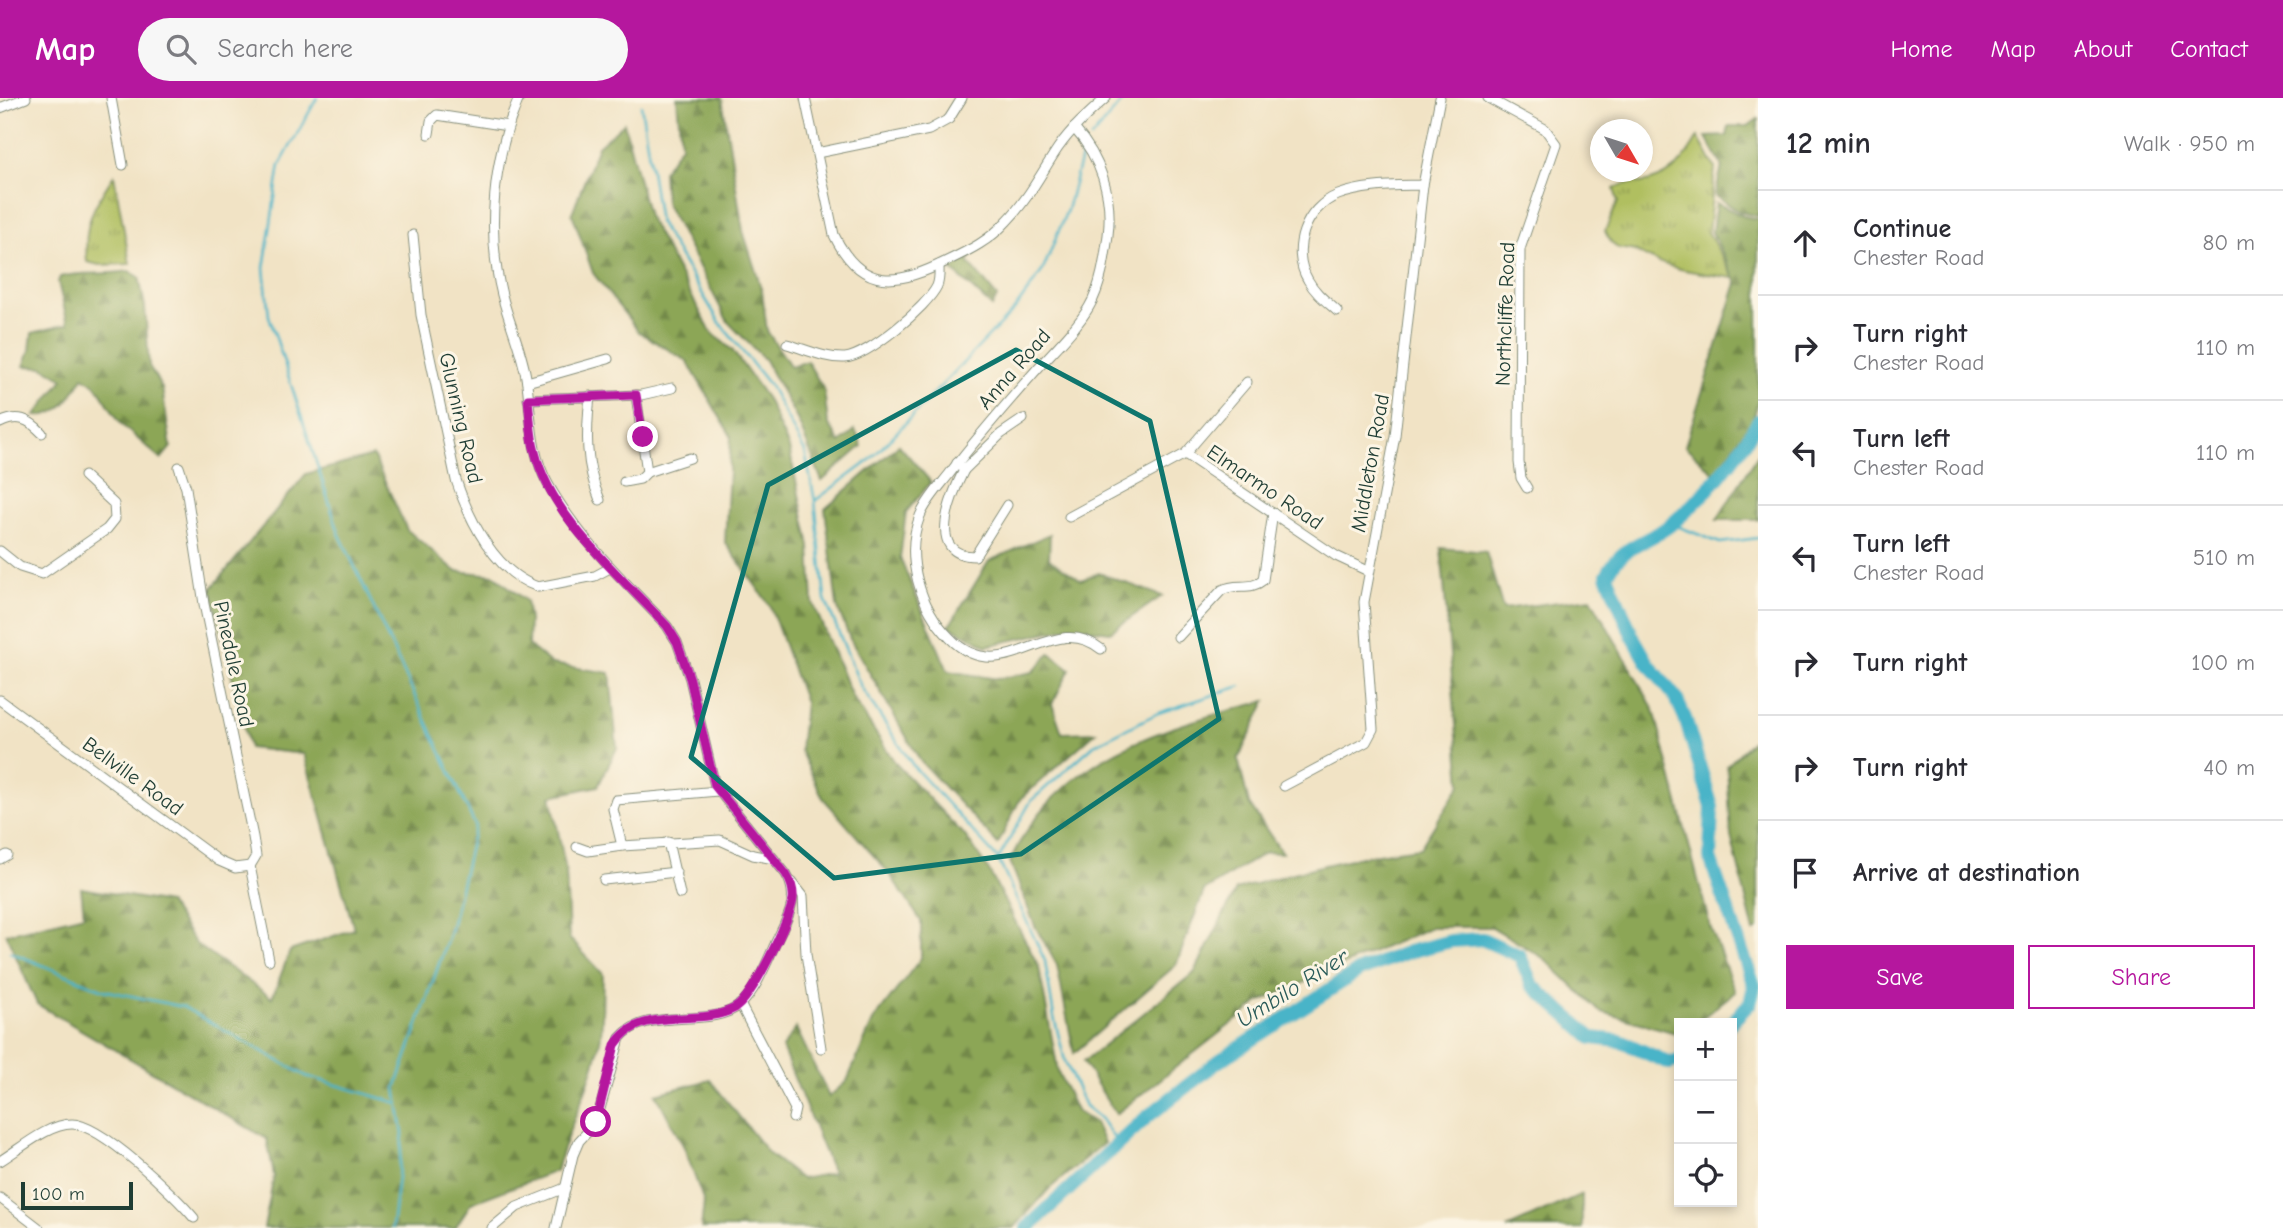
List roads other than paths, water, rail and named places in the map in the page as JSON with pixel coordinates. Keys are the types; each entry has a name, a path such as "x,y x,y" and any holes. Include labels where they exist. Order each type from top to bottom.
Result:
{"street":[{"path":"0,108 26,98"},
{"path":"111,98 123,165"},
{"path":"519,98 508,126 496,186 496,251 499,284 527,382 533,445 542,472 569,519 610,568 667,626 677,642 690,679 711,775 718,791 804,899 805,941 821,1048"},
{"path":"805,98 834,235 850,261 873,277 889,281 908,278 983,243 1004,225 1029,195 1074,128 1106,98"},
{"path":"817,153 929,130 949,119 962,98"},
{"name":"Middleton Road","path":"1284,786 1360,745 1372,733 1364,606 1368,570 1395,436 1423,185 1440,98"},
{"name":"Northcliffe Road","path":"1488,98 1545,130 1556,144 1520,249 1519,462 1521,478 1527,488"},
{"path":"429,134 431,121 437,115 508,126"},
{"name":"Anna Road","path":"1074,128 1098,162 1109,204 1107,243 1099,282 1090,305 1077,324 921,512 913,547 918,584 938,623 958,646 987,659 1008,657 1061,638 1087,639 1101,649"},
{"path":"1337,311 1316,293 1306,278 1300,260 1301,236 1307,221 1336,196 1367,187 1423,185"},
{"name":"Glunning Road","path":"412,235 421,315 456,480 462,498 489,546 504,564 538,587 595,576 610,568"},
{"path":"787,344 844,358 867,350 893,332 930,296 939,281 939,265"},
{"path":"527,382 608,359"},
{"path":"1185,454 1247,382"},
{"path":"528,399 636,395 672,388"},
{"path":"636,395 647,472"},
{"path":"590,396 586,433 588,464 600,500"},
{"path":"0,423 20,417 33,422 42,433"},
{"path":"1007,505 975,556 948,545 944,537 944,526 961,467 1023,419"},
{"name":"Elmarmo Road","path":"1069,517 1185,454 1336,556 1368,570"},
{"path":"624,482 640,479 647,472 690,458"},
{"name":"Pinedale Road","path":"179,467 186,488 204,604 253,837 256,856 250,866 269,960"},
{"path":"0,551 20,566 44,574 107,529 115,519 114,504 84,476"},
{"path":"1178,637 1222,590 1231,585 1254,587 1263,580 1273,513"},
{"name":"Bellville Road","path":"0,700 219,861 235,868 250,866"},
{"path":"622,845 613,809 616,800 718,791"},
{"path":"577,847 588,851 622,845 720,840 750,854 774,859"},
{"path":"668,842 680,894"},
{"path":"604,880 676,872"},
{"path":"556,1228 579,1140 596,1122 615,1045 628,1030 652,1022 723,1012 740,1004 788,916 793,896 792,882"},
{"path":"740,1004 795,1109 793,1118"},
{"path":"0,1161 57,1128 78,1125 130,1156 167,1187 194,1219"},
{"path":"492,1228 517,1207 565,1188"},
{"path":"0,1198 39,1228"}],"waterway":[{"path":"317,98 280,165 264,268 269,316 339,533 475,825 450,932 396,1088 403,1134 392,1228"},
{"path":"1091,138 1125,98"},
{"path":"641,105 659,222 720,323 770,386 805,452 815,501 825,599 861,687 914,767 998,859 1045,961 1054,1017 1065,1061 1085,1106 1100,1118 1118,1144"},
{"path":"816,500 870,460 1015,309 1043,270 1067,210 1084,146"},
{"name":"Umbilo River","path":"1736,1018 1750,1003 1754,986 1710,858 1712,807 1685,718 1676,698 1648,663 1632,635 1607,575 1620,556 1665,529 1698,500 1731,462 1758,421"},
{"path":"1672,524 1720,543 1758,538"},
{"path":"999,858 1031,801 1094,745 1158,713 1241,686"},
{"name":"Umbilo River","path":"1027,1228 1147,1117 1219,1061 1359,971 1408,952 1451,941 1482,939 1520,956 1532,985 1592,1038 1620,1041 1669,1063 1674,1062"},
{"path":"10,952 104,990 183,1007 306,1076 398,1103"}]}
